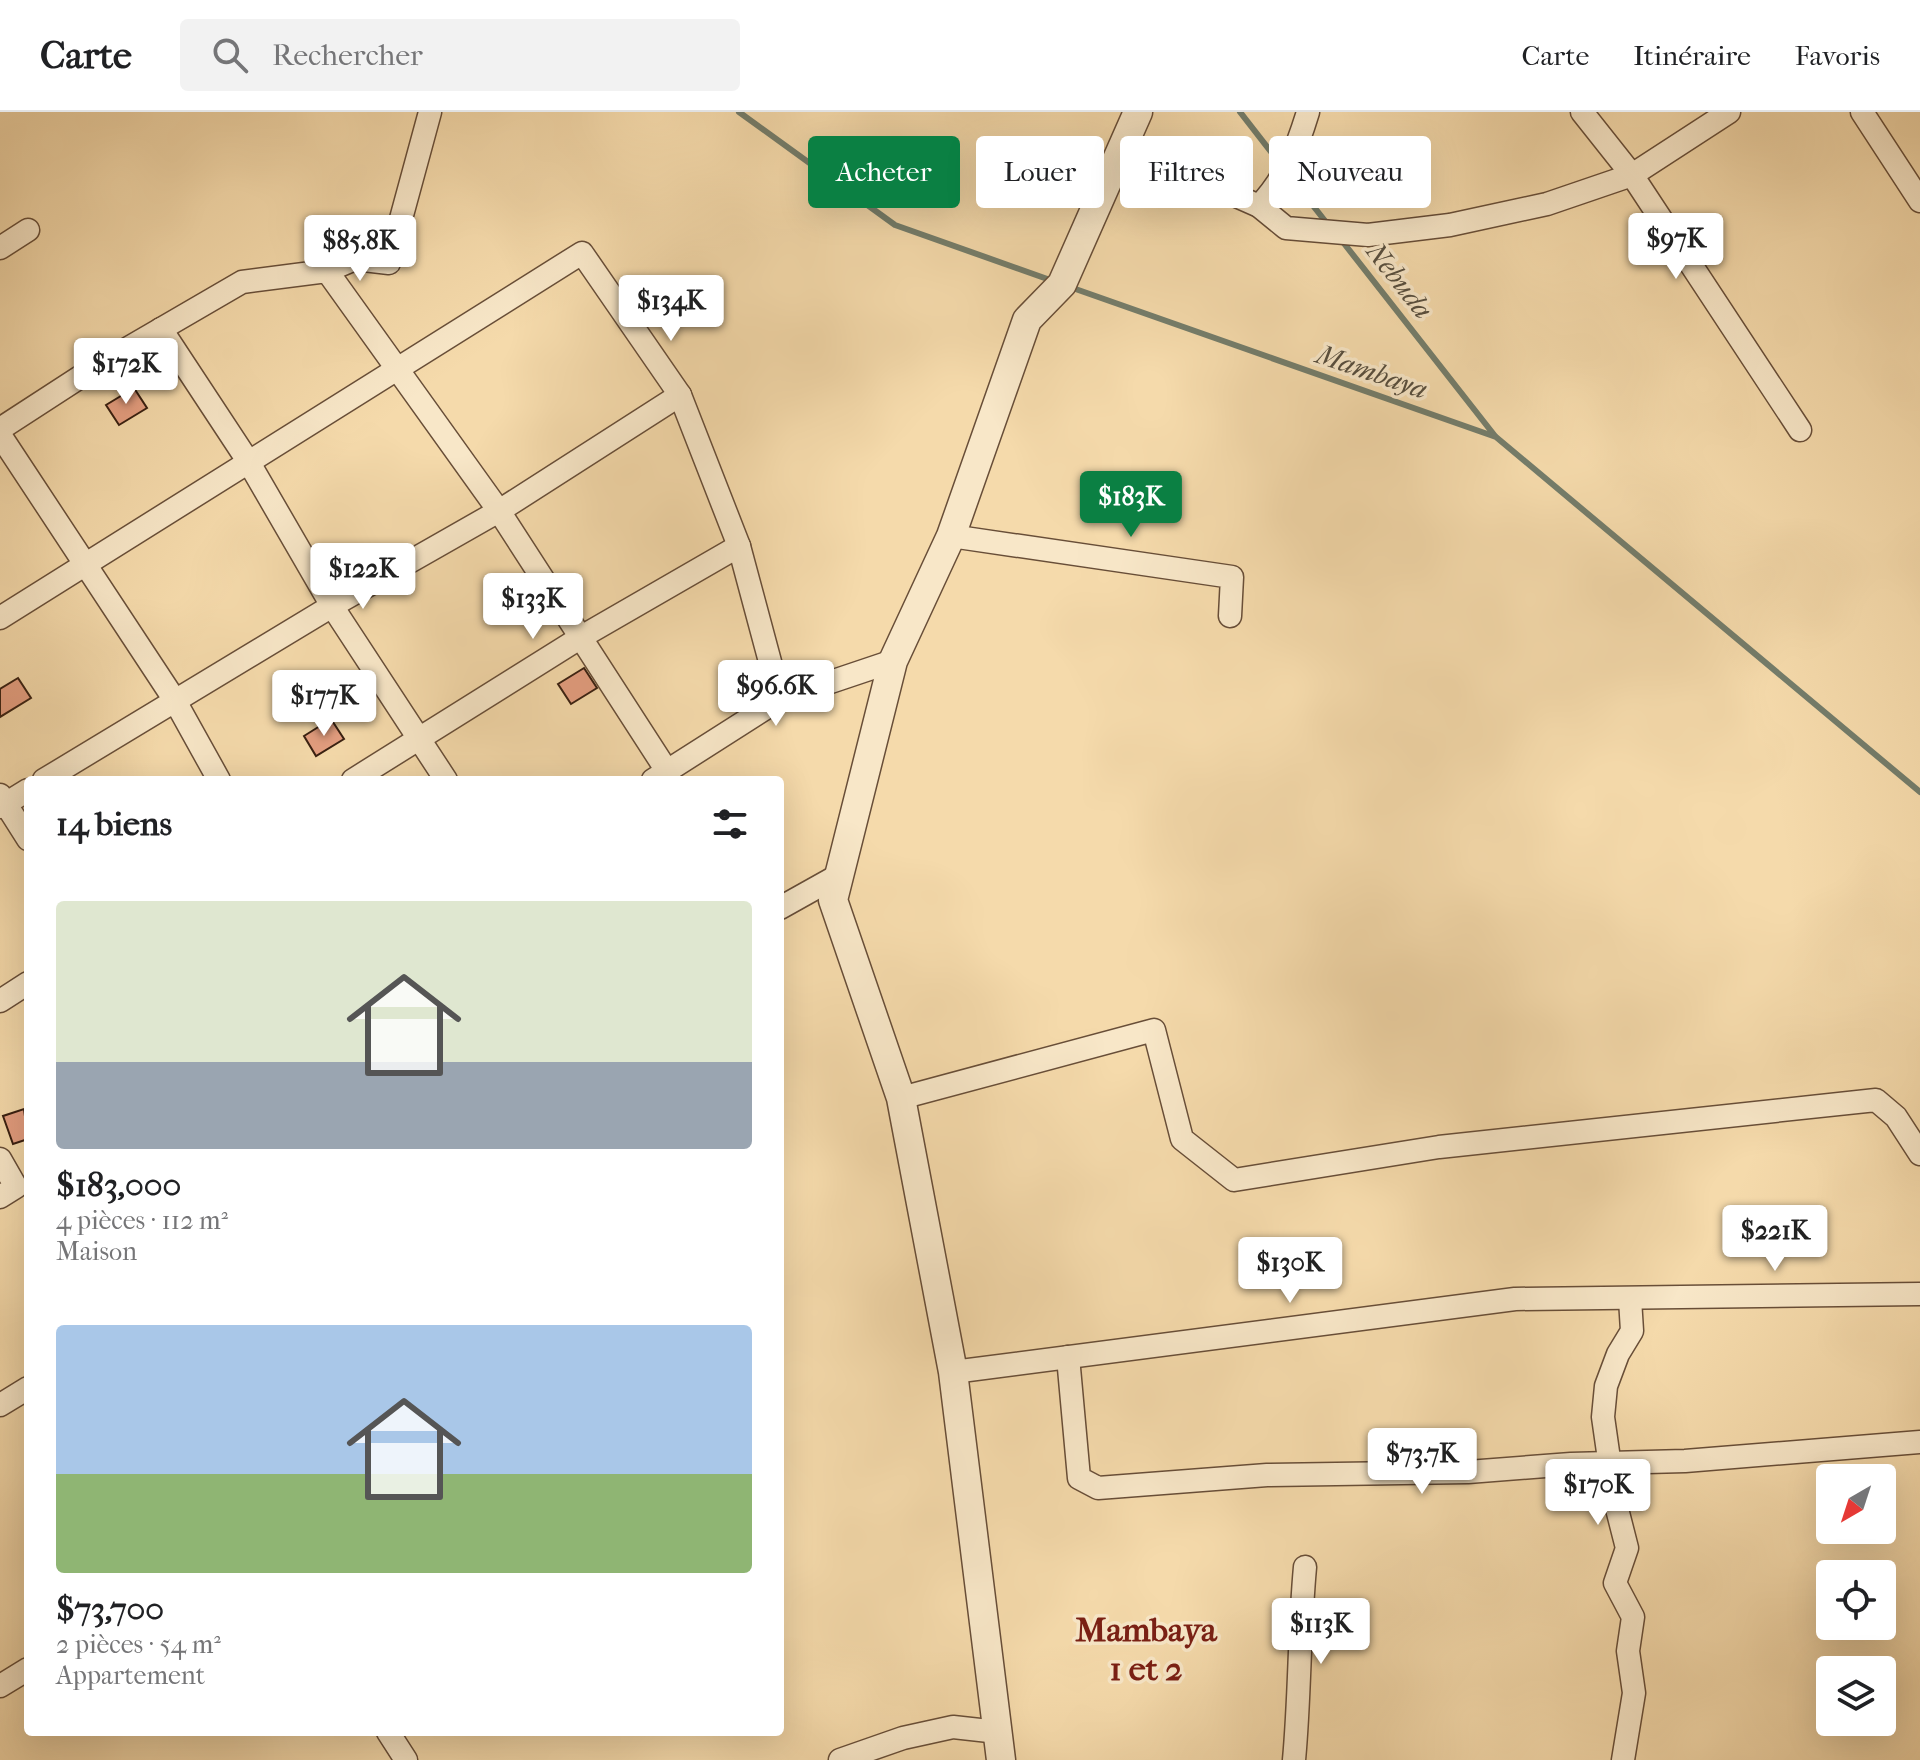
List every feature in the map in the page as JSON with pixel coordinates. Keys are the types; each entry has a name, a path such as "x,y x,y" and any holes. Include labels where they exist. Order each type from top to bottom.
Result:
{"street":[{"path":"217,776 174,699 0,432 161,329 242,282 327,271 355,259 389,263 430,112"},
{"path":"1127,136 1138,112"},
{"path":"1259,206 1279,185 1299,143 1308,112"},
{"path":"1582,112 1632,175 1800,430"},
{"path":"1253,203 1286,228 1368,235 1450,225 1533,207 1632,175 1729,112"},
{"path":"1862,112 1920,201"},
{"path":"1001,1760 953,1372 901,1098 833,900 893,661 951,536 1027,320 1062,284 1120,153"},
{"path":"0,248 28,230"},
{"path":"0,618 582,253 680,395 739,546 780,699"},
{"path":"327,271 399,367 583,636 660,776 780,699 893,661"},
{"path":"161,329 248,461 332,606 444,776"},
{"path":"50,776 174,699 499,511 680,395"},
{"path":"951,536 1232,577 1230,616"},
{"path":"359,776 583,636 739,546"},
{"path":"24,792 2,802 24,833"},
{"path":"784,906 839,875"},
{"path":"0,1001 24,986"},
{"path":"901,1098 1154,1030 1182,1139 1234,1180 1439,1147 1876,1100 1896,1117 1920,1154"},
{"path":"0,1159 18,1192"},
{"path":"953,1372 1515,1299 1920,1294"},
{"path":"1623,1760 1634,1693 1628,1651 1633,1617 1615,1583 1627,1548 1603,1417 1606,1386 1618,1354 1632,1331 1630,1299"},
{"path":"1068,1357 1079,1478 1098,1488 1267,1475 1468,1472 1685,1461 1920,1442"},
{"path":"0,1405 24,1390"},
{"path":"1294,1760 1300,1708 1298,1626 1305,1567"},
{"path":"0,1686 24,1671"},
{"path":"840,1760 903,1738 953,1727 998,1732"},
{"path":"391,1736 406,1760"}],"building":[{"path":"134,388 147,408 119,425 106,405"},
{"path":"584,668 597,688 571,704 558,684"},
{"path":"18,678 31,698 0,717 0,689"},
{"path":"331,719 344,739 316,756 304,736"},
{"path":"24,1109 24,1140 13,1144 3,1116"}],"waterway":[{"name":"Mambaya","path":"739,112 895,225 1053,281"},
{"name":"Nebuda","path":"1240,112 1269,149"},
{"name":"Nebuda","path":"1315,208 1329,226"},
{"name":"Nebuda","path":"1339,237 1495,436"},
{"name":"Mambaya","path":"1067,286 1496,437 1920,792"}],"district":[{"name":"Mambaya 1 et 2","path":"1146,1648"}]}
